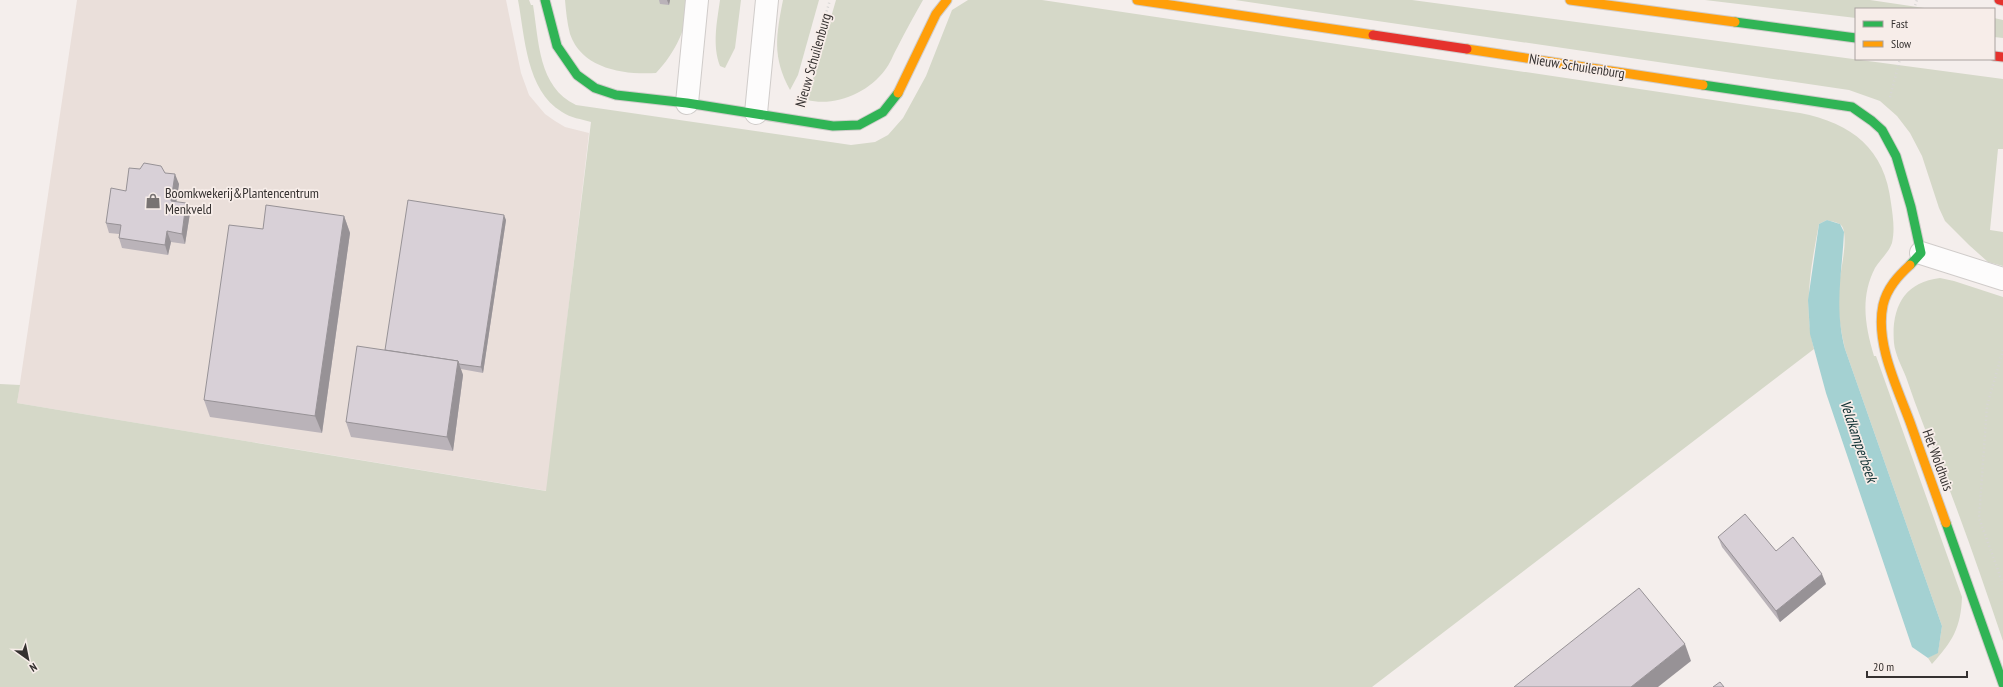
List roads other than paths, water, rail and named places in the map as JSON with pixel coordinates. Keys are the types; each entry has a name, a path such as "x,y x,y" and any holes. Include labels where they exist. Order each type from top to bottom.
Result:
{"street":[{"name":"Nieuw Schuilenburg","path":"545,0 551,31 557,46 577,75 595,88 616,95 687,103 833,126 859,125 883,112 897,96 936,14 947,0"},
{"path":"687,103 697,0"},
{"path":"756,113 767,0"},
{"name":"Nieuw Schuilenburg","path":"1137,0 1852,107 1881,129 1896,157 1915,221 1921,253"},
{"path":"1570,0 1855,38"},
{"path":"1999,0 2003,1"},
{"path":"1921,253 2003,279"},
{"name":"Het Woldhuis","path":"1921,253 1893,283 1887,292 1881,313 1883,344 1894,380 2003,684"}],"water":[{"name":"Veldkamperbeek","path":"1827,220 1840,224 1844,232 1839,305 1845,349 1942,626 1938,653 1928,658 1912,647 1826,393 1810,334 1808,300 1819,224"}],"place":[{"name":"Boomkwekerij&Plantencentrum Menkveld","path":"153,201"}]}
